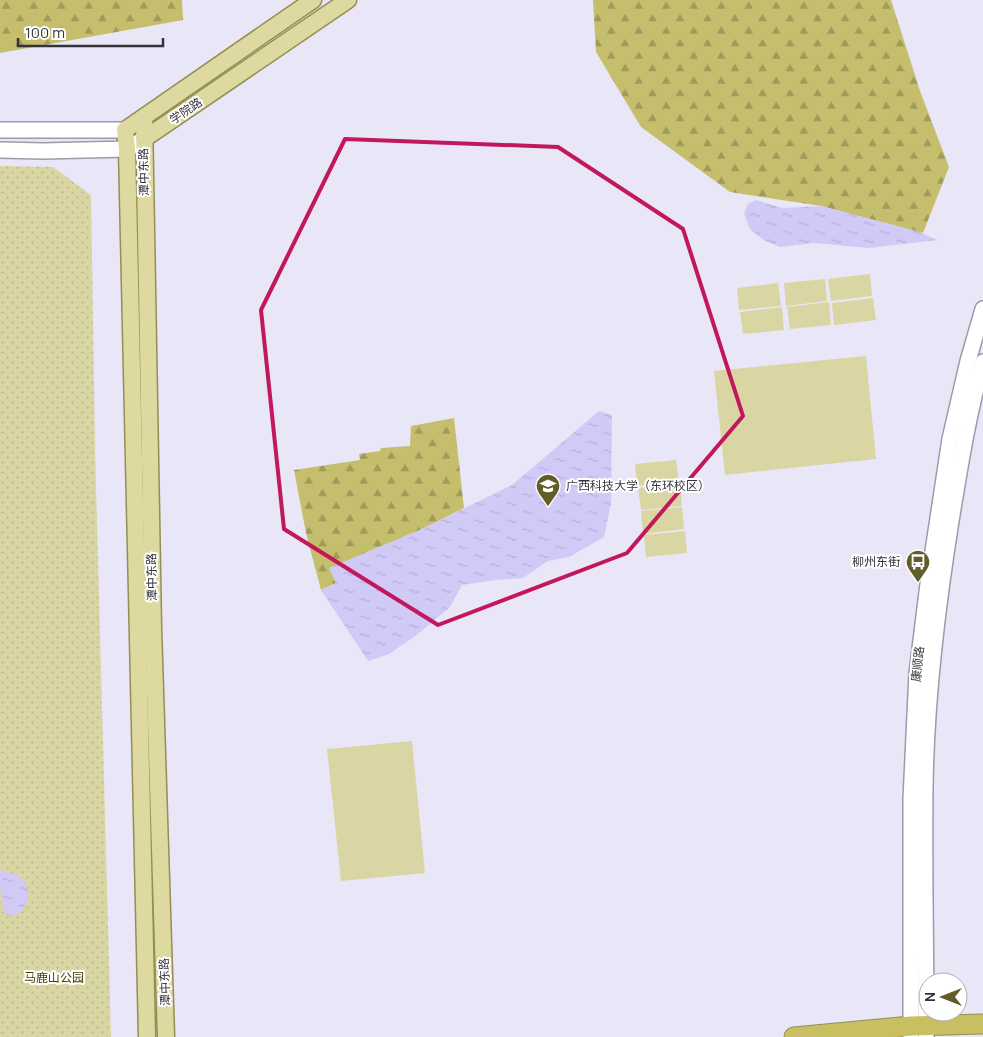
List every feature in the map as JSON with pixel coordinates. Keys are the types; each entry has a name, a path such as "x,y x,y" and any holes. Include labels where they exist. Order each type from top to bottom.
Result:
{"highway":[{"path":"794,1037 918,1031 983,1024"}],"main road":[{"name":"学院路","path":"125,130 313,0"},
{"name":"学院路","path":"0,150 127,149 348,0"},
{"name":"潭中东路","path":"144,117 153,638 166,1037"},
{"path":"0,130 125,130"},
{"name":"潭中东路","path":"125,130 127,149 147,1037"},
{"name":"康顺路","path":"918,1031 911,799 917,672 950,439 968,361 983,309"},
{"name":"康顺路","path":"918,1031 925,786 932,673 944,566 959,470 983,362"}],"highlighted area":[{"path":"345,139 558,147 683,229 743,416 627,553 438,625 284,529 261,310"}],"green space":[{"path":"0,0 182,0 183,20 0,53"},
{"path":"593,0 891,0 920,91 949,167 923,233 821,206 730,192 641,127 596,52"},
{"name":"马鹿山公园","path":"0,166 53,167 91,195 95,450 111,1037 0,1037"},
{"path":"870,274 872,296 831,301 828,279"},
{"path":"825,279 827,301 786,306 784,283"},
{"path":"778,283 781,306 739,310 737,288"},
{"path":"873,298 876,320 834,325 832,303"},
{"path":"829,302 831,325 790,329 787,307"},
{"path":"782,307 784,330 743,334 740,312"},
{"path":"866,356 876,459 725,475 714,371"},
{"path":"454,418 464,508 420,530 330,568 336,583 321,590 306,533 294,470 360,460 359,454 380,451 381,448 410,446 411,426"},
{"path":"676,460 679,482 637,486 635,464"},
{"path":"680,484 682,506 641,510 638,488"},
{"path":"682,507 684,529 643,534 641,511"},
{"path":"685,531 687,553 646,557 644,535"},
{"path":"412,741 425,873 341,881 327,749"}],"water":[{"path":"756,200 782,208 821,206 916,231 938,240 868,248 814,243 780,247 765,241 750,229 744,213 748,204"},
{"path":"599,411 612,415 611,504 604,537 569,557 548,561 523,578 462,585 450,607 418,634 389,654 368,661 321,590 336,583 329,568 420,530 512,485"},
{"path":"0,870 18,876 25,882 28,888 28,901 25,907 15,915 8,916 3,907"}],"place":[{"name":"广西科技大学（东环校区）","path":"548,507"},
{"name":"柳州东街","path":"918,583"}]}
